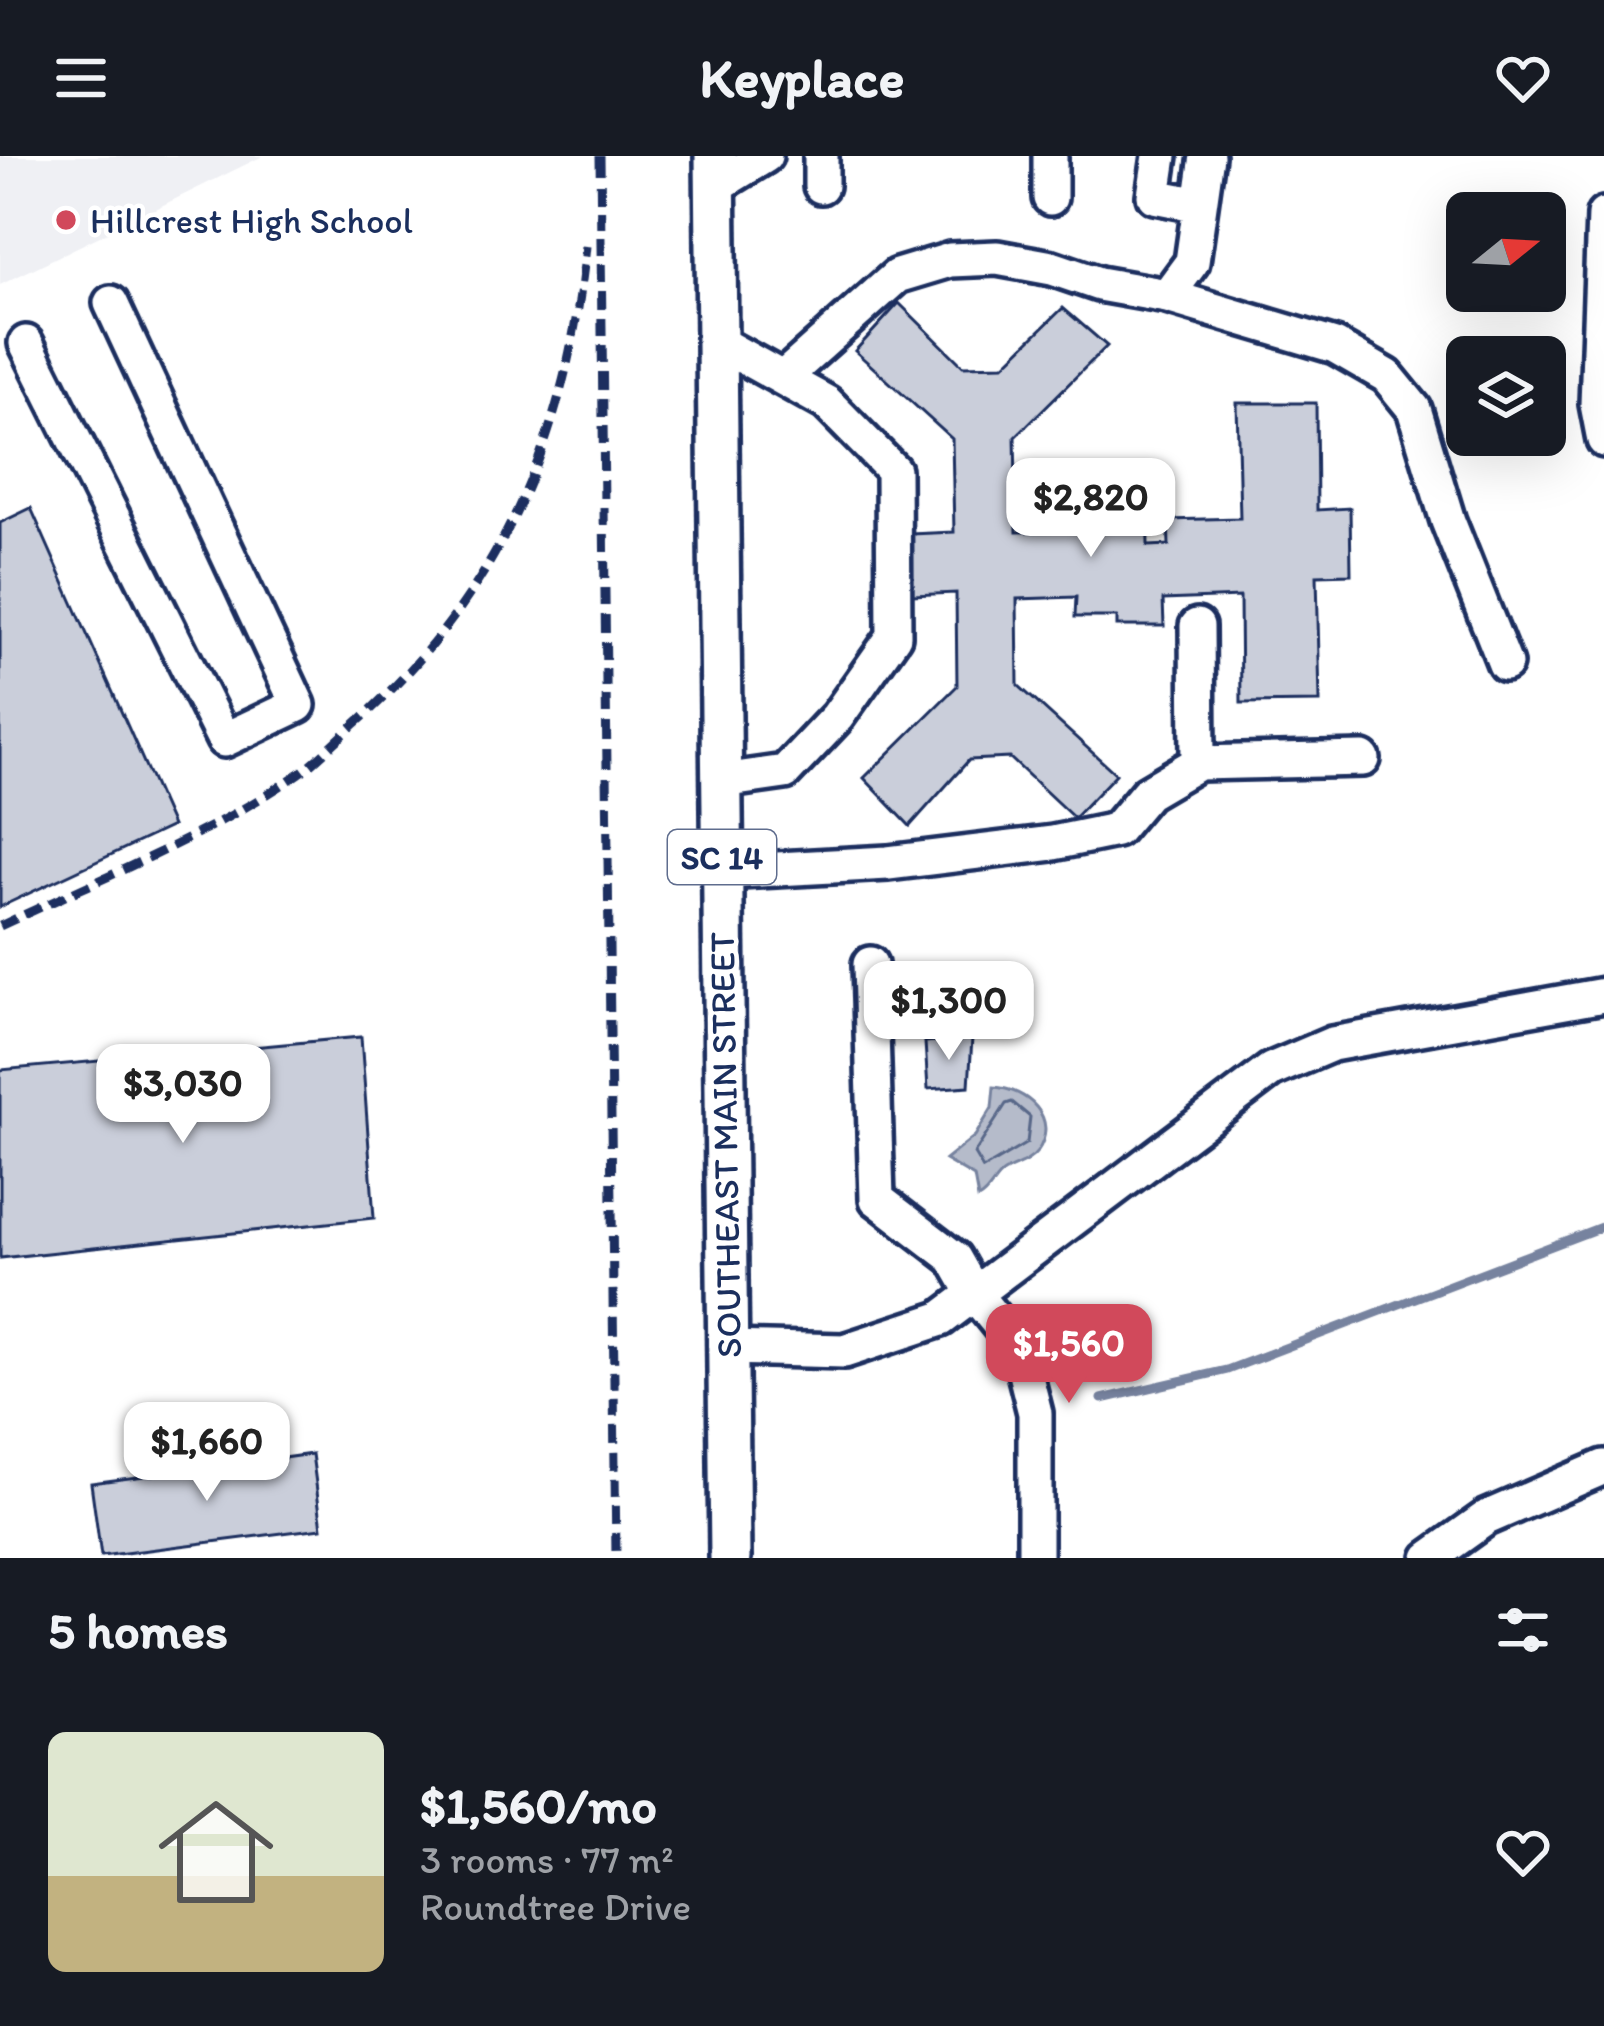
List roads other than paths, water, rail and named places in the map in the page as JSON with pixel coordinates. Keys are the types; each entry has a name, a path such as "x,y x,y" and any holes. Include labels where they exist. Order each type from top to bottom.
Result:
{"main road":[{"name":"SOUTHEAST MAIN STREET","path":"716,171 730,1558"}],"street":[{"path":"716,171 765,156"},
{"path":"1050,156 1050,198"},
{"path":"1160,156 1154,196 1200,206"},
{"path":"1166,296 1192,262 1207,156"},
{"path":"1604,215 1597,404 1604,440"},
{"path":"783,378 897,276 950,260 998,258 1166,296 1335,346 1387,376 1414,409 1448,521 1505,664"},
{"path":"26,343 224,740 261,723 298,705 111,303"},
{"path":"717,342 827,403 892,470 894,636 837,716 785,772 722,781"},
{"path":"1197,626 1198,763"},
{"path":"722,872 888,862 1053,843 1116,830 1147,793 1198,763 1363,759"},
{"path":"870,964 878,1199 954,1258 975,1295 1019,1349 1035,1413 1034,1558"},
{"path":"727,1348 844,1351 940,1319 1271,1070 1332,1044 1604,995"},
{"path":"1430,1558 1486,1518 1604,1467"}],"water":[{"path":"994,1087 1028,1099 1045,1128 1034,1156 1000,1175 978,1199 974,1177 945,1160 975,1136 992,1108"}],"waterway":[{"path":"1102,1399 1227,1370 1604,1226"}],"railway":[{"path":"600,156 616,1558"},
{"path":"0,926 153,856 265,796 314,762 406,675 450,622 518,509 562,384 586,246"}],"place":[{"name":"Hillcrest High School","path":"66,220"}]}
